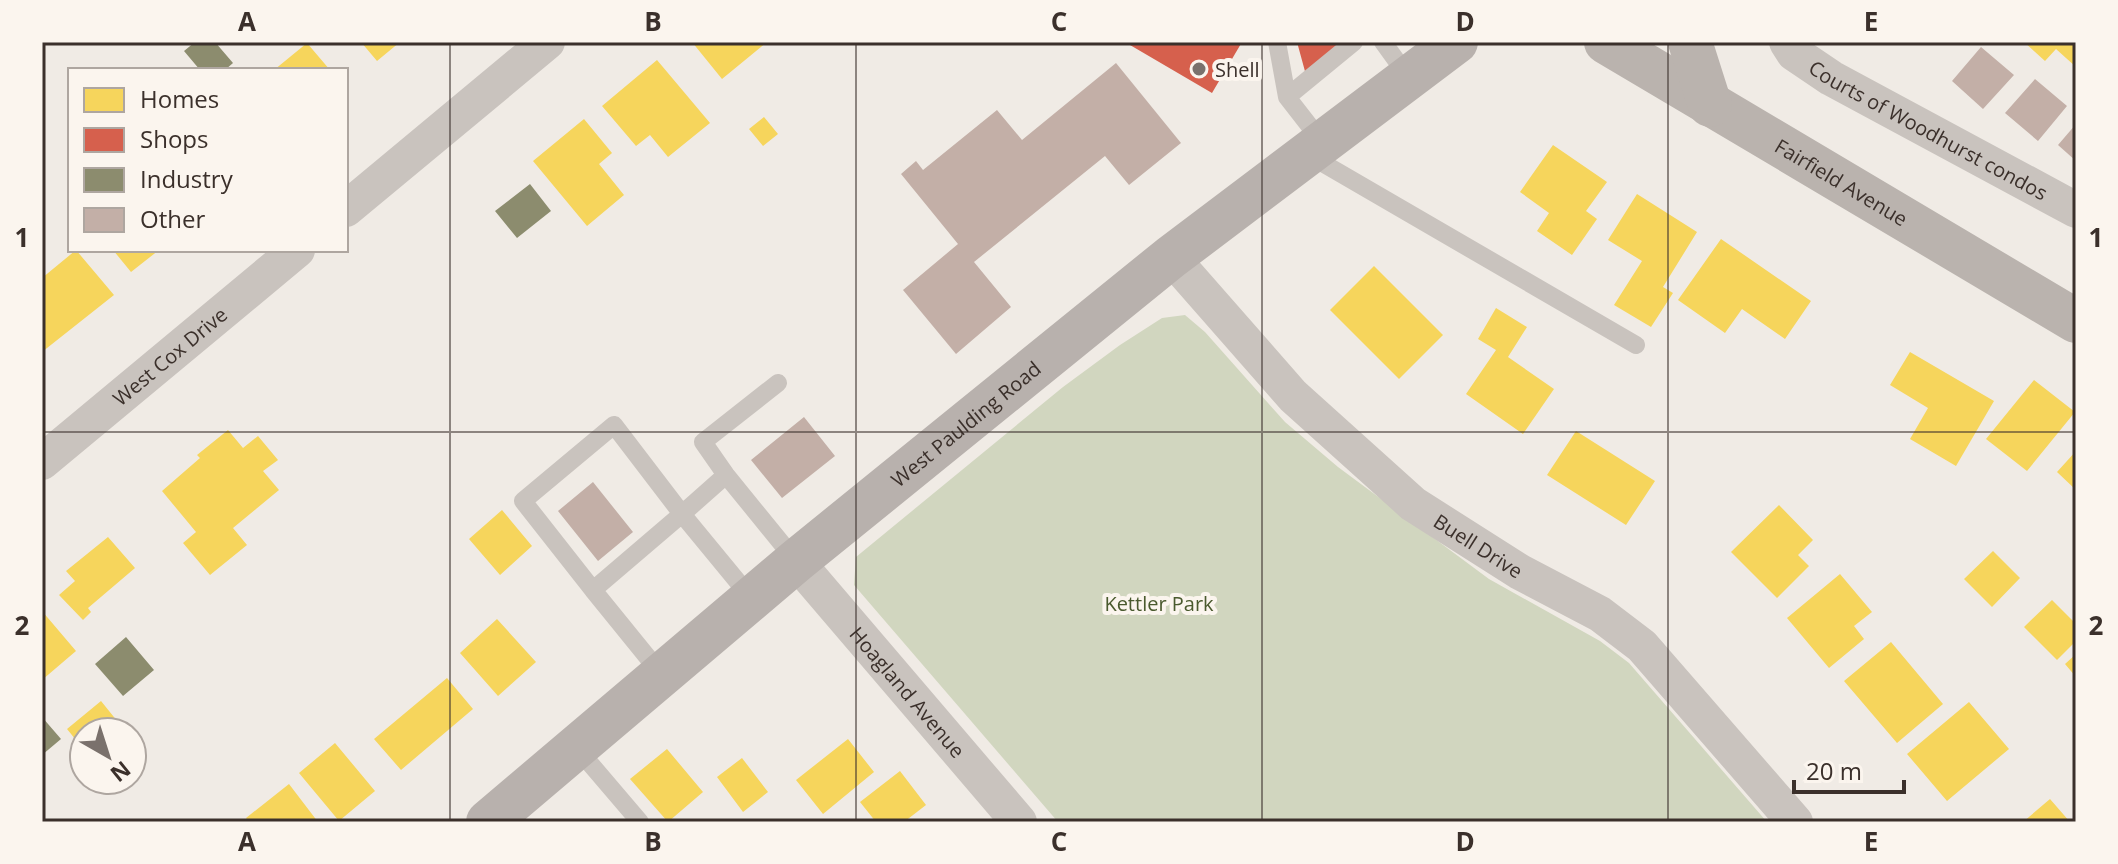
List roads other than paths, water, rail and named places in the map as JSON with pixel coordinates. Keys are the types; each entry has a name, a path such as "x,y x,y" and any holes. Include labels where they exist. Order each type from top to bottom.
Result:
{"main road":[{"name":"West Paulding Road","path":"488,822 796,561 1171,257 1456,42"},
{"name":"Fairfield Avenue","path":"1606,42 2076,321"},
{"path":"1690,42 1710,105"}],"street":[{"path":"348,207 547,42"},
{"name":"Courts of Woodhurst condos","path":"1787,42 1794,53 1831,78 2076,210"},
{"name":"West Cox Drive","path":"42,462 295,252"},
{"name":"Buell Drive","path":"1171,257 1293,396 1413,504 1520,572 1600,614 1642,646 1795,822"},
{"name":"Hoagland Avenue","path":"796,561 1019,822"}],"lane":[{"path":"1277,42 1287,97 1315,149 1636,345"},
{"path":"1287,97 1354,42"},
{"path":"1383,42 1409,78"},
{"path":"778,383 703,442 796,561"},
{"path":"662,675 523,501 614,425 752,599"},
{"path":"593,590 726,475"},
{"path":"576,747 640,822"}],"place":[{"name":"Shell","path":"1199,69"}],"park label":[{"name":"Kettler Park","path":"1159,603"}]}
